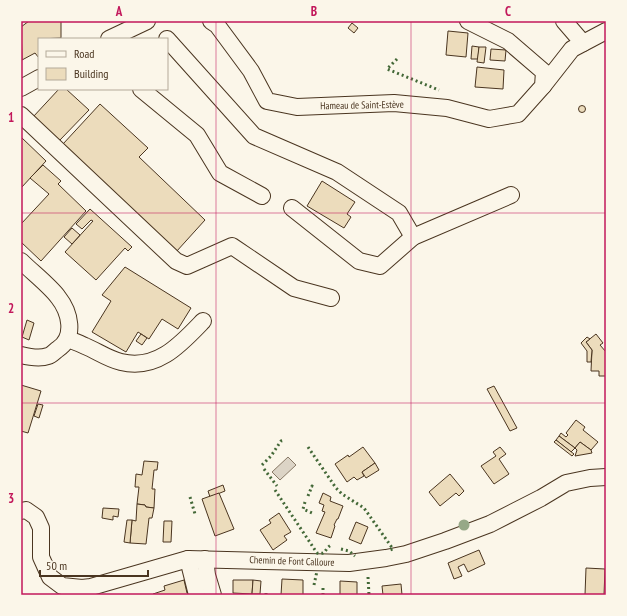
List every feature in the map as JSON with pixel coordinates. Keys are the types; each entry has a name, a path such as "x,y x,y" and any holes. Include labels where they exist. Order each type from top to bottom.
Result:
{"street":[{"path":"111,38 149,21 166,38"},
{"name":"Hameau de Saint-Estève","path":"211,21 217,25 251,71 267,102 297,107 394,103 447,108 489,119 518,114 543,86 572,49 606,31"},
{"path":"468,21 508,41 527,56 544,72 543,86"},
{"path":"564,21 583,43"},
{"path":"168,40 254,136 337,172 399,213 413,236"},
{"path":"21,88 38,79"},
{"path":"141,90 197,135 220,173 262,196"},
{"path":"21,115 176,261 187,266 232,246 294,288 332,298"},
{"path":"292,208 359,261 380,266 413,236 511,195"},
{"path":"21,261 58,297 68,314 70,331 68,339 64,345 48,356 31,357 21,355"},
{"path":"68,339 120,362 139,364 158,360 179,345 204,321"},
{"name":"Chemin de Font Calloure","path":"21,511 26,510 36,517 42,528 41,558 50,577 62,586 91,588 188,560 205,559 349,563 368,562 406,554 490,524 541,498 566,483 590,478 606,477"},
{"path":"205,559 207,575 213,595"},
{"path":"188,560 198,595"}],"shaded area":[{"path":"288,457 296,465 280,480 272,472"}],"building":[{"path":"29,21 61,21 61,38 38,38 38,57 35,53 22,60 21,27"},
{"path":"352,23 358,28 354,33 348,28"},
{"path":"448,31 468,33 466,57 446,55"},
{"path":"472,46 479,47 478,59 471,59"},
{"path":"479,47 486,47 484,63 477,62"},
{"path":"491,49 506,50 505,61 490,60"},
{"path":"477,67 504,70 503,89 475,87"},
{"path":"58,90 67,90 89,110 59,141 33,117"},
{"path":"100,104 148,148 139,157 205,220 176,252 63,144"},
{"path":"582,105 585,106 585,112 582,113 579,112 578,109 579,106"},
{"path":"21,137 46,161 21,188"},
{"path":"43,165 61,181 58,184 86,211 41,261 21,242 21,224 49,194 30,178"},
{"path":"322,181 355,202 347,214 351,217 344,228 307,206"},
{"path":"90,209 132,247 128,251 125,248 96,280 65,252 93,221 91,220 82,229 76,224"},
{"path":"72,228 80,235 72,244 64,237"},
{"path":"125,267 191,308 178,329 162,319 149,339 138,332 126,352 92,332 111,301 102,295"},
{"path":"27,320 34,323 29,340 22,337"},
{"path":"141,334 147,338 142,345 136,341"},
{"path":"596,334 603,343 600,345 606,352 606,376 599,376 599,371 591,371 592,350 586,342"},
{"path":"587,337 590,339 586,342 592,350 591,362 587,362 587,351 581,343"},
{"path":"21,385 41,391 28,433 21,431"},
{"path":"494,386 517,428 510,431 487,389"},
{"path":"38,404 43,405 39,418 34,416"},
{"path":"576,420 585,427 583,430 598,442 591,450 580,442 575,448 559,436 561,433 566,437 568,435 566,433"},
{"path":"559,436 575,448 571,452 556,440"},
{"path":"556,440 574,454 572,456 554,442"},
{"path":"580,442 591,450 592,453 575,456 577,450 575,448"},
{"path":"363,447 375,463 362,472 364,476 357,480 354,477 347,482 335,464 348,455 349,457"},
{"path":"500,447 506,454 499,459 509,474 494,484 481,466 496,456 493,452"},
{"path":"144,461 158,462 157,470 154,470 152,489 155,489 154,508 137,504 139,487 135,487 136,474 142,475"},
{"path":"375,463 379,470 366,478 362,472"},
{"path":"450,474 464,491 459,496 456,493 440,506 429,492"},
{"path":"223,485 225,491 210,497 208,491"},
{"path":"219,493 234,529 215,536 202,499"},
{"path":"323,493 331,497 330,501 343,506 334,525 331,538 316,533 325,512 322,511 324,505 319,503"},
{"path":"137,504 154,508 152,518 149,518 146,544 130,543 132,520 136,521"},
{"path":"103,508 119,509 118,517 113,516 113,520 102,518"},
{"path":"279,513 291,532 284,536 287,540 273,550 260,530 271,523 269,520"},
{"path":"127,520 132,520 130,543 124,542"},
{"path":"164,521 172,521 171,542 163,542"},
{"path":"356,522 368,527 361,544 349,539"},
{"path":"479,550 485,564 468,572 464,564 458,567 462,576 454,579 448,563"},
{"path":"586,568 605,569 604,595 585,595"},
{"path":"282,579 303,580 303,595 281,595"},
{"path":"184,580 187,593 193,592 194,595 153,594 165,590 164,586"},
{"path":"233,580 253,580 252,594 233,593"},
{"path":"253,580 261,581 260,594 252,594"},
{"path":"340,581 357,582 357,595 340,595"},
{"path":"401,584 402,595 383,595 382,586"}],"hedge":[{"path":"397,59 387,69 439,90"},
{"path":"262,465 271,456 281,441 285,440"},
{"path":"308,447 336,488 342,494 364,508 393,549 390,550"},
{"path":"264,469 277,486"},
{"path":"308,496 312,486 314,487"},
{"path":"275,490 317,553 324,552 331,545"},
{"path":"190,497 195,514"},
{"path":"305,502 303,509 312,513"},
{"path":"341,549 349,551 355,556"},
{"path":"314,585 317,571"},
{"path":"368,577 369,595"},
{"path":"323,585 323,595"}]}
